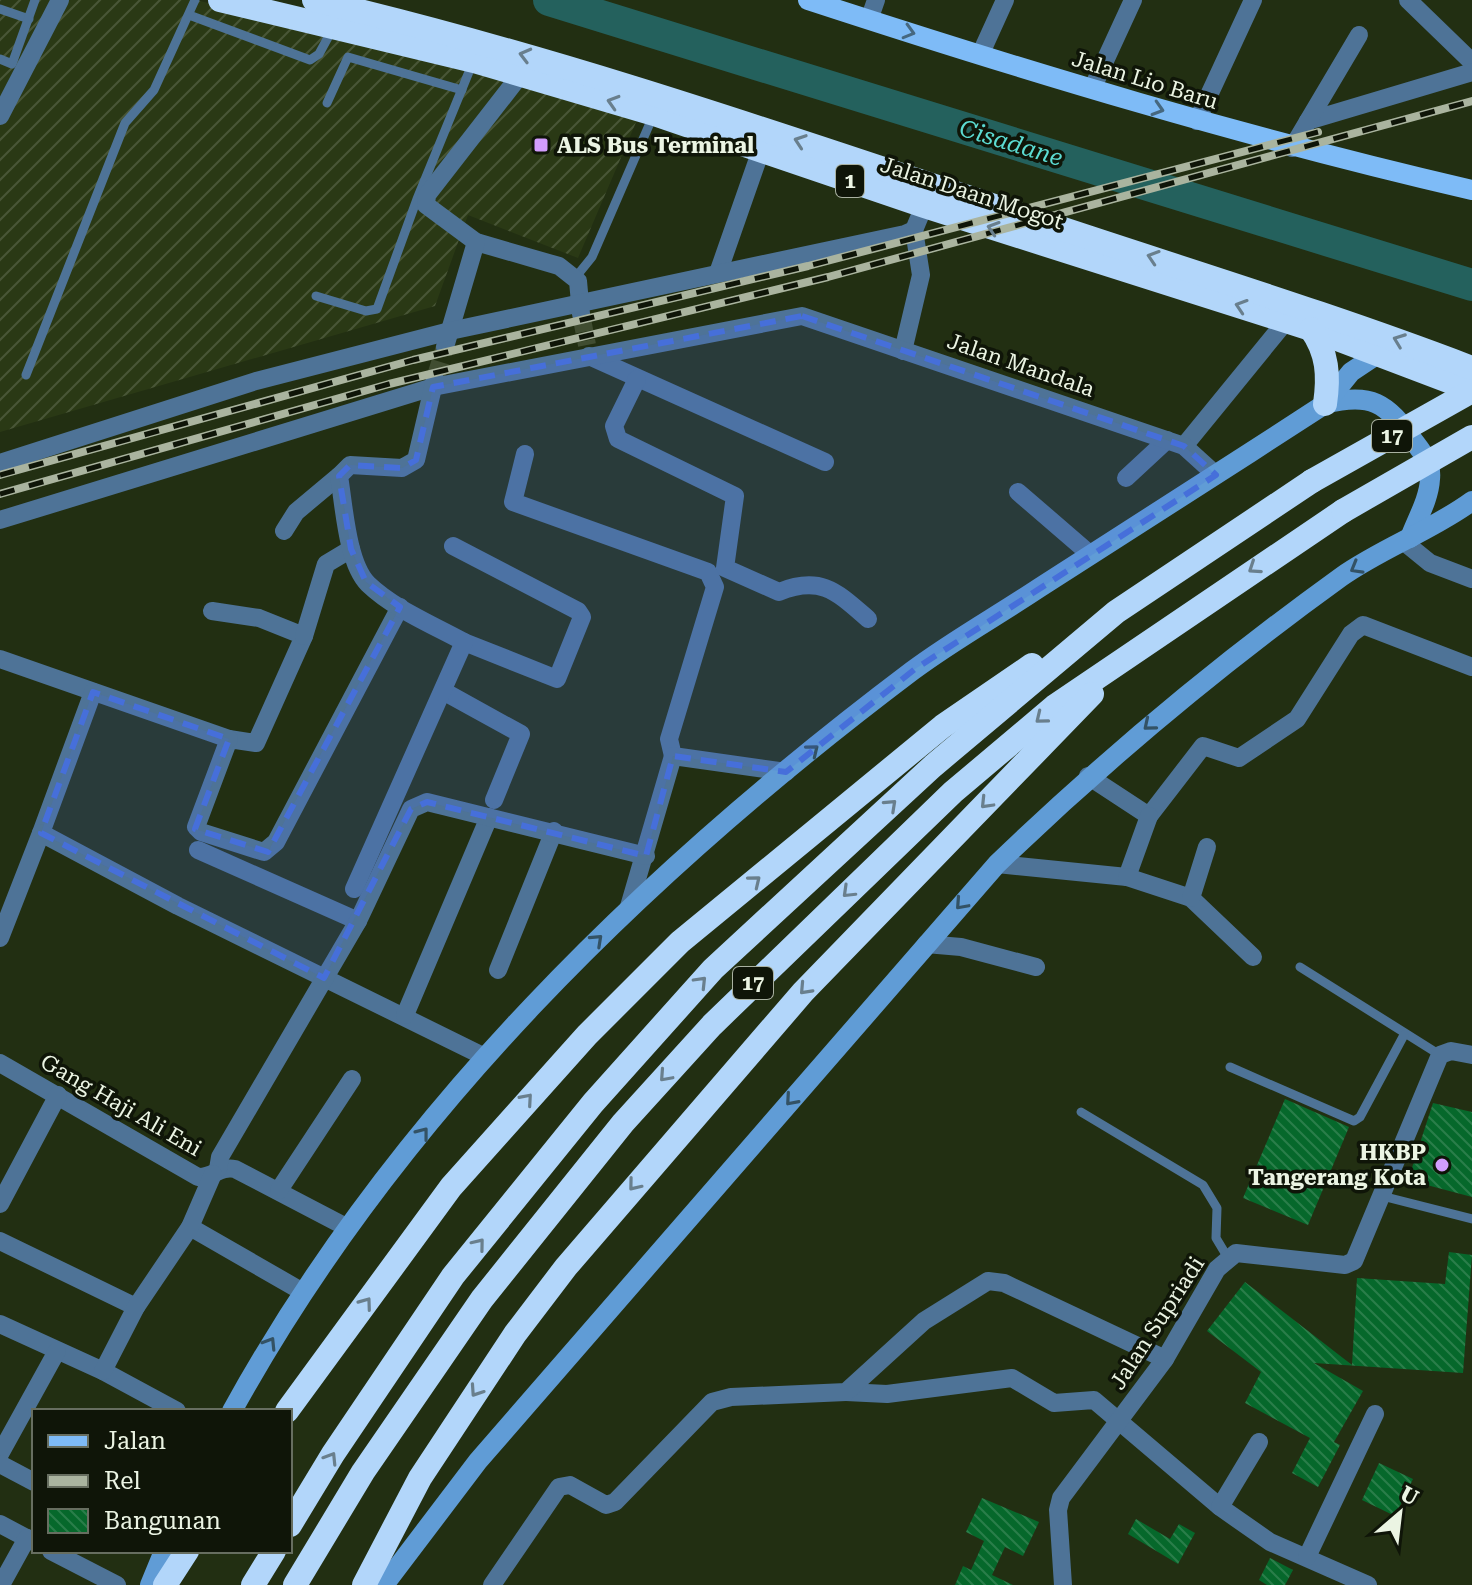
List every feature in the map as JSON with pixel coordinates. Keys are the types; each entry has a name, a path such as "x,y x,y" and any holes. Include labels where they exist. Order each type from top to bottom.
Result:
{"highway":[{"name":"Jalan Daan Mogot","path":"220,0 474,61 654,114 924,206 1311,329 1472,390"},
{"name":"Jalan Daan Mogot","path":"314,0 670,97 1030,218 1312,308 1472,368"},
{"path":"1311,329 1321,344 1326,362 1329,379 1325,404"},
{"name":"17","path":"292,1522 357,1417 453,1276 593,1103 689,995 933,766 1116,612 1312,481 1472,390"},
{"name":"17","path":"295,1585 363,1472 482,1299 632,1112 747,989 953,792 1055,706 1138,646 1343,511 1472,437"},
{"path":"288,1409 451,1187 542,1082 680,942 943,726 1116,612"},
{"path":"364,1585 420,1478 468,1403 523,1323 635,1183 803,992 1138,646"},
{"path":"165,1585 186,1553"},
{"path":"253,1585 273,1553"}],"main road":[{"name":"Jalan Lio Baru","path":"808,0 1197,121 1292,148 1472,190"},
{"path":"233,1409 303,1292 348,1228 485,1057 628,910 786,772 915,669 1325,404 1351,372 1378,354"},
{"path":"1325,404 1365,399 1382,405 1395,414 1426,457 1430,467 1428,490 1408,543"},
{"path":"384,1585 478,1461 997,864 1088,776 1172,705 1344,575 1408,543 1472,501"},
{"path":"150,1585 163,1553"}],"street":[{"path":"0,116 60,0"},
{"path":"869,20 876,0"},
{"path":"981,53 1005,0"},
{"path":"1092,89 1133,0"},
{"path":"1197,121 1253,0"},
{"path":"1408,0 1472,62"},
{"path":"1292,148 1359,35"},
{"path":"1308,121 1472,72"},
{"path":"521,74 427,195 426,205 476,242 559,266 575,278 580,308"},
{"path":"718,273 761,150"},
{"path":"903,351 921,275 914,230 924,206"},
{"path":"0,463 256,381 914,230"},
{"path":"448,339 476,242"},
{"name":"Jalan Mandala","path":"588,351 802,316 1176,443 1216,475"},
{"path":"1126,478 1176,443 1286,321"},
{"path":"0,520 434,383 588,351 637,379 825,462"},
{"path":"637,379 614,426 615,433 618,439 735,496 725,568 779,592 797,585 820,585 837,592 868,619"},
{"path":"284,531 296,512 350,465 402,468 416,460 434,383"},
{"path":"525,454 513,502 708,572 713,578 715,587 669,739 673,756 628,910"},
{"path":"339,476 351,549 366,582 400,607 464,642 557,679 582,617 578,611 453,546"},
{"path":"1018,492 1091,555"},
{"path":"1408,543 1430,563 1472,579"},
{"path":"1,662 229,739 256,743 304,636 326,564 351,549"},
{"path":"229,739 196,827 201,832 264,852 276,842 400,607"},
{"path":"212,611 259,618 304,636"},
{"path":"1127,877 1149,816 1203,746 1239,758 1297,719 1351,634 1363,625 1472,667"},
{"path":"354,889 464,642"},
{"path":"405,1015 521,734 443,691"},
{"path":"0,938 93,692"},
{"path":"673,756 786,772"},
{"path":"1088,776 1149,816"},
{"path":"103,1371 136,1307 190,1227 220,1157 358,921 411,809 427,802 491,809 554,831 646,856"},
{"path":"498,970 554,831"},
{"path":"41,833 485,1057"},
{"path":"1191,898 1207,847"},
{"path":"198,850 358,921"},
{"path":"997,864 1127,877 1191,898 1253,957"},
{"path":"926,944 961,947 1036,967"},
{"path":"1440,1055 1451,1051 1472,1055"},
{"name":"Jalan Supriadi","path":"1063,1585 1058,1510 1061,1498 1165,1359 1210,1280 1236,1253 1345,1265 1354,1261 1440,1055"},
{"name":"Gang Haji Ali Eni","path":"0,1063 198,1177 235,1169 348,1228"},
{"path":"279,1190 352,1079"},
{"path":"0,1204 58,1095"},
{"path":"190,1227 303,1292"},
{"path":"0,1241 136,1307"},
{"path":"846,1392 924,1321 988,1281 1004,1283 1165,1359"},
{"path":"0,1324 103,1371 173,1409"},
{"path":"0,1454 57,1351"},
{"path":"492,1585 559,1487 570,1485 606,1505 615,1502 700,1410 712,1402 731,1397 846,1392 887,1394 1012,1378 1054,1403 1094,1400 1220,1507 1270,1542 1368,1585"},
{"path":"1307,1557 1375,1414"},
{"path":"1220,1507 1259,1442"},
{"path":"0,1464 32,1481"},
{"path":"0,1524 30,1540 1,1585"},
{"path":"55,1553 117,1585"}],"lane":[{"path":"0,59 12,64 35,0"},
{"path":"26,375 125,123 154,90 195,0"},
{"path":"0,9 29,19"},
{"path":"189,15 310,60 319,54 334,25"},
{"path":"327,103 348,57 462,90"},
{"path":"316,296 366,311 377,309 474,61"},
{"path":"575,278 592,257 654,114"},
{"path":"1300,967 1440,1055"},
{"path":"1230,1067 1354,1121 1360,1117 1404,1035"},
{"path":"1081,1112 1203,1185 1217,1208 1216,1238 1228,1258"},
{"path":"1382,1196 1472,1219"}],"highlighted area":[{"path":"802,316 1184,446 1216,475 915,669 786,772 673,756 646,856 427,802 411,809 324,978 41,833 93,692 229,739 195,829 257,851 268,852 276,842 400,607 366,582 351,549 339,476 350,465 402,468 416,460 433,387"}],"shaded area":[{"path":"0,0 196,0 494,74 637,120 578,258 468,215 435,306 0,432"}],"building":[{"path":"1285,1099 1349,1127 1308,1225 1243,1198"},
{"name":"HKBP Tangerang Kota","path":"1433,1103 1472,1112 1472,1197 1408,1180"},
{"path":"1449,1252 1472,1255 1463,1373 1314,1363 1363,1391 1334,1442 1340,1445 1318,1487 1292,1473 1310,1438 1245,1403 1261,1372 1207,1331 1245,1282 1352,1365 1357,1278 1445,1284"},
{"path":"1379,1463 1413,1479 1395,1516 1362,1500"},
{"path":"982,1498 1039,1522 1023,1556 1005,1547 992,1575 1013,1585 955,1585 963,1566 971,1570 984,1541 966,1532"},
{"path":"1136,1519 1170,1539 1179,1524 1195,1533 1178,1564 1128,1534"},
{"path":"1270,1558 1293,1570 1285,1585 1267,1585 1259,1580"}],"waterway":[{"name":"Cisadane","path":"549,0 1472,285"}],"tunnel":[{"path":"581,314 587,345"},
{"path":"435,379 445,347"}],"railway":[{"path":"0,494 389,384 828,277 1472,101"},
{"path":"0,475 413,360 808,266 1318,132"}],"place":[{"name":"ALS Bus Terminal","path":"541,145"},
{"name":"HKBP Tangerang Kota","path":"1442,1165"}]}
